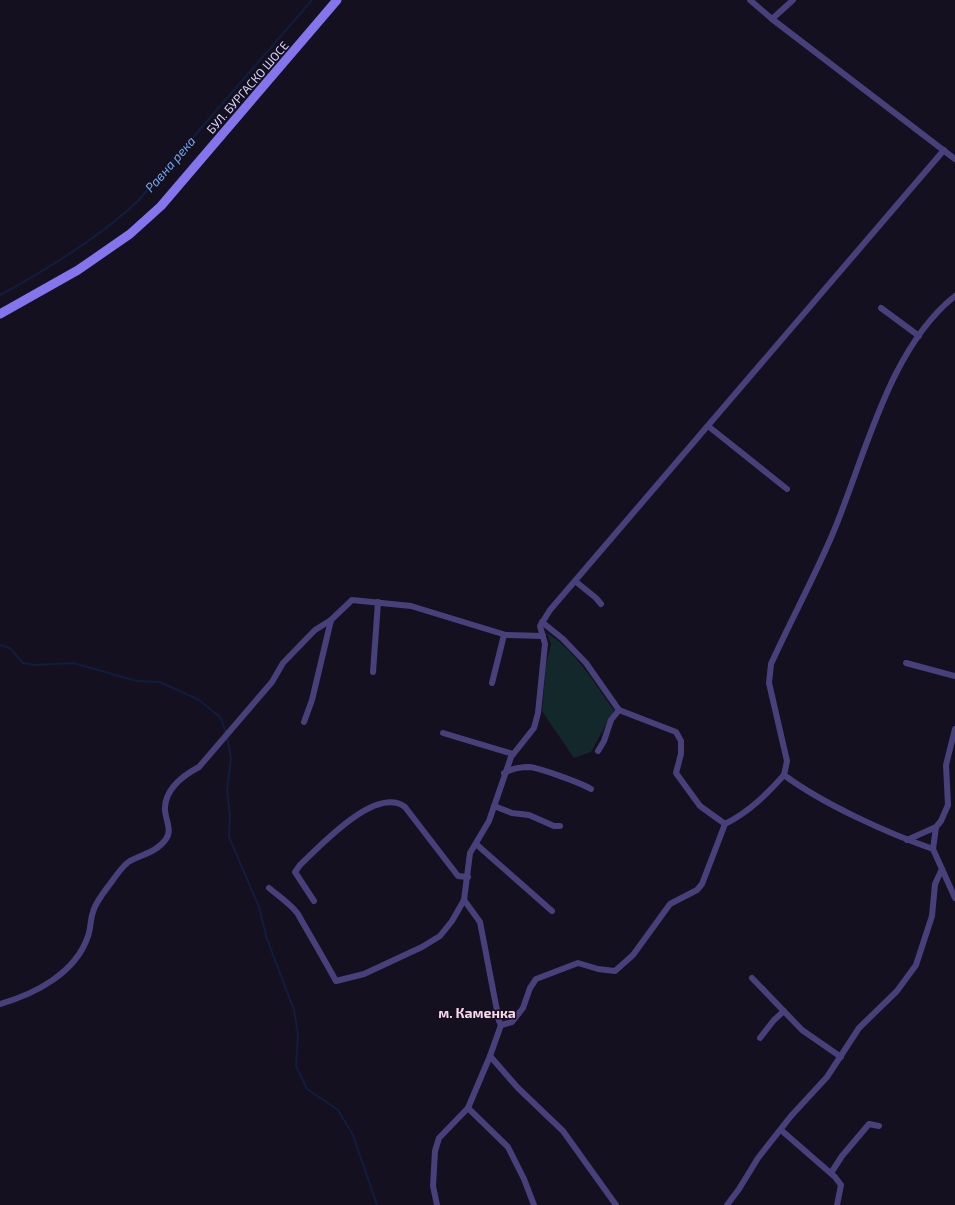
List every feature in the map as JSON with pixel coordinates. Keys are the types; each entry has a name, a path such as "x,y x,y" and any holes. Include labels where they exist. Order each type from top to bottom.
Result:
{"main road":[{"name":"БУЛ. БУРГАСКО ШОСЕ","path":"0,314 78,270 130,234 161,206 337,0"}],"street":[{"path":"750,0 772,19 955,159"},
{"path":"772,19 793,0"},
{"path":"269,888 299,915 301,922 311,935 336,981 364,974 422,947 440,936 452,921 464,900 470,853 489,821 504,773 513,754 534,728 538,713 545,644 540,626 542,622 575,581 944,150"},
{"path":"502,1025 512,1022 523,1008 530,988 536,979 578,963 598,969 615,971 625,963 633,955 670,904 697,890 702,884 725,824 740,817 759,803 784,775 787,761 769,683 770,664 833,533 889,386 910,348 939,308 955,296"},
{"path":"881,308 919,336"},
{"path":"708,426 786,489"},
{"path":"575,581 601,604"},
{"path":"0,1004 19,998 61,974 81,954 89,935 93,911 110,885 128,862 152,852 166,839 169,830 165,806 173,786 184,775 199,767 272,682 283,663 316,630 331,620 352,600 412,606 504,634 543,636"},
{"path":"373,672 378,602"},
{"path":"304,722 312,700 331,620"},
{"path":"542,622 563,639 586,663 619,710 676,732 681,741 681,754 676,773 700,806 725,824"},
{"path":"492,683 504,634"},
{"path":"906,663 955,676"},
{"path":"598,751 604,741 611,720 619,710"},
{"path":"907,840 936,827 941,821 948,805 946,765 952,750 955,729"},
{"path":"443,733 513,754"},
{"path":"504,773 529,767 573,781 591,789"},
{"path":"784,775 797,785 837,806 907,840 933,849"},
{"path":"314,901 294,872 353,816 364,809 392,802 400,803 405,807 458,876 468,877"},
{"path":"494,806 512,813 529,815 554,826 560,826"},
{"path":"936,827 933,849 955,898"},
{"path":"476,844 552,911"},
{"path":"727,1205 739,1189 758,1158 791,1116 827,1077 859,1028 896,991 916,965 932,916 931,906 935,884 942,869"},
{"path":"464,900 480,922 499,1021 502,1025"},
{"path":"752,978 802,1030 841,1057"},
{"path":"760,1038 774,1020 784,1012"},
{"path":"437,1205 433,1186 435,1151 439,1138 468,1108 502,1025"},
{"path":"490,1056 518,1088 563,1131 616,1205"},
{"path":"468,1108 508,1147 524,1179 534,1205"},
{"path":"831,1173 842,1156 870,1124 879,1126"},
{"path":"781,1130 831,1173 841,1185 836,1205"}],"green space":[{"path":"547,633 576,658 614,710 591,752 574,758 542,711 546,665 551,644"}],"waterway":[{"name":"Равна река","path":"0,295 72,253 122,216 137,202 312,0"},
{"path":"0,645 10,648 23,663 35,665 73,663 137,681 160,682 199,700 220,717 226,732"},
{"path":"227,737 231,758 227,790 230,815 229,837 259,907 267,939 294,1010 298,1034 296,1066 307,1089 338,1110 353,1135 377,1205"}],"district":[{"name":"м. Каменка","path":"477,1012"}]}
